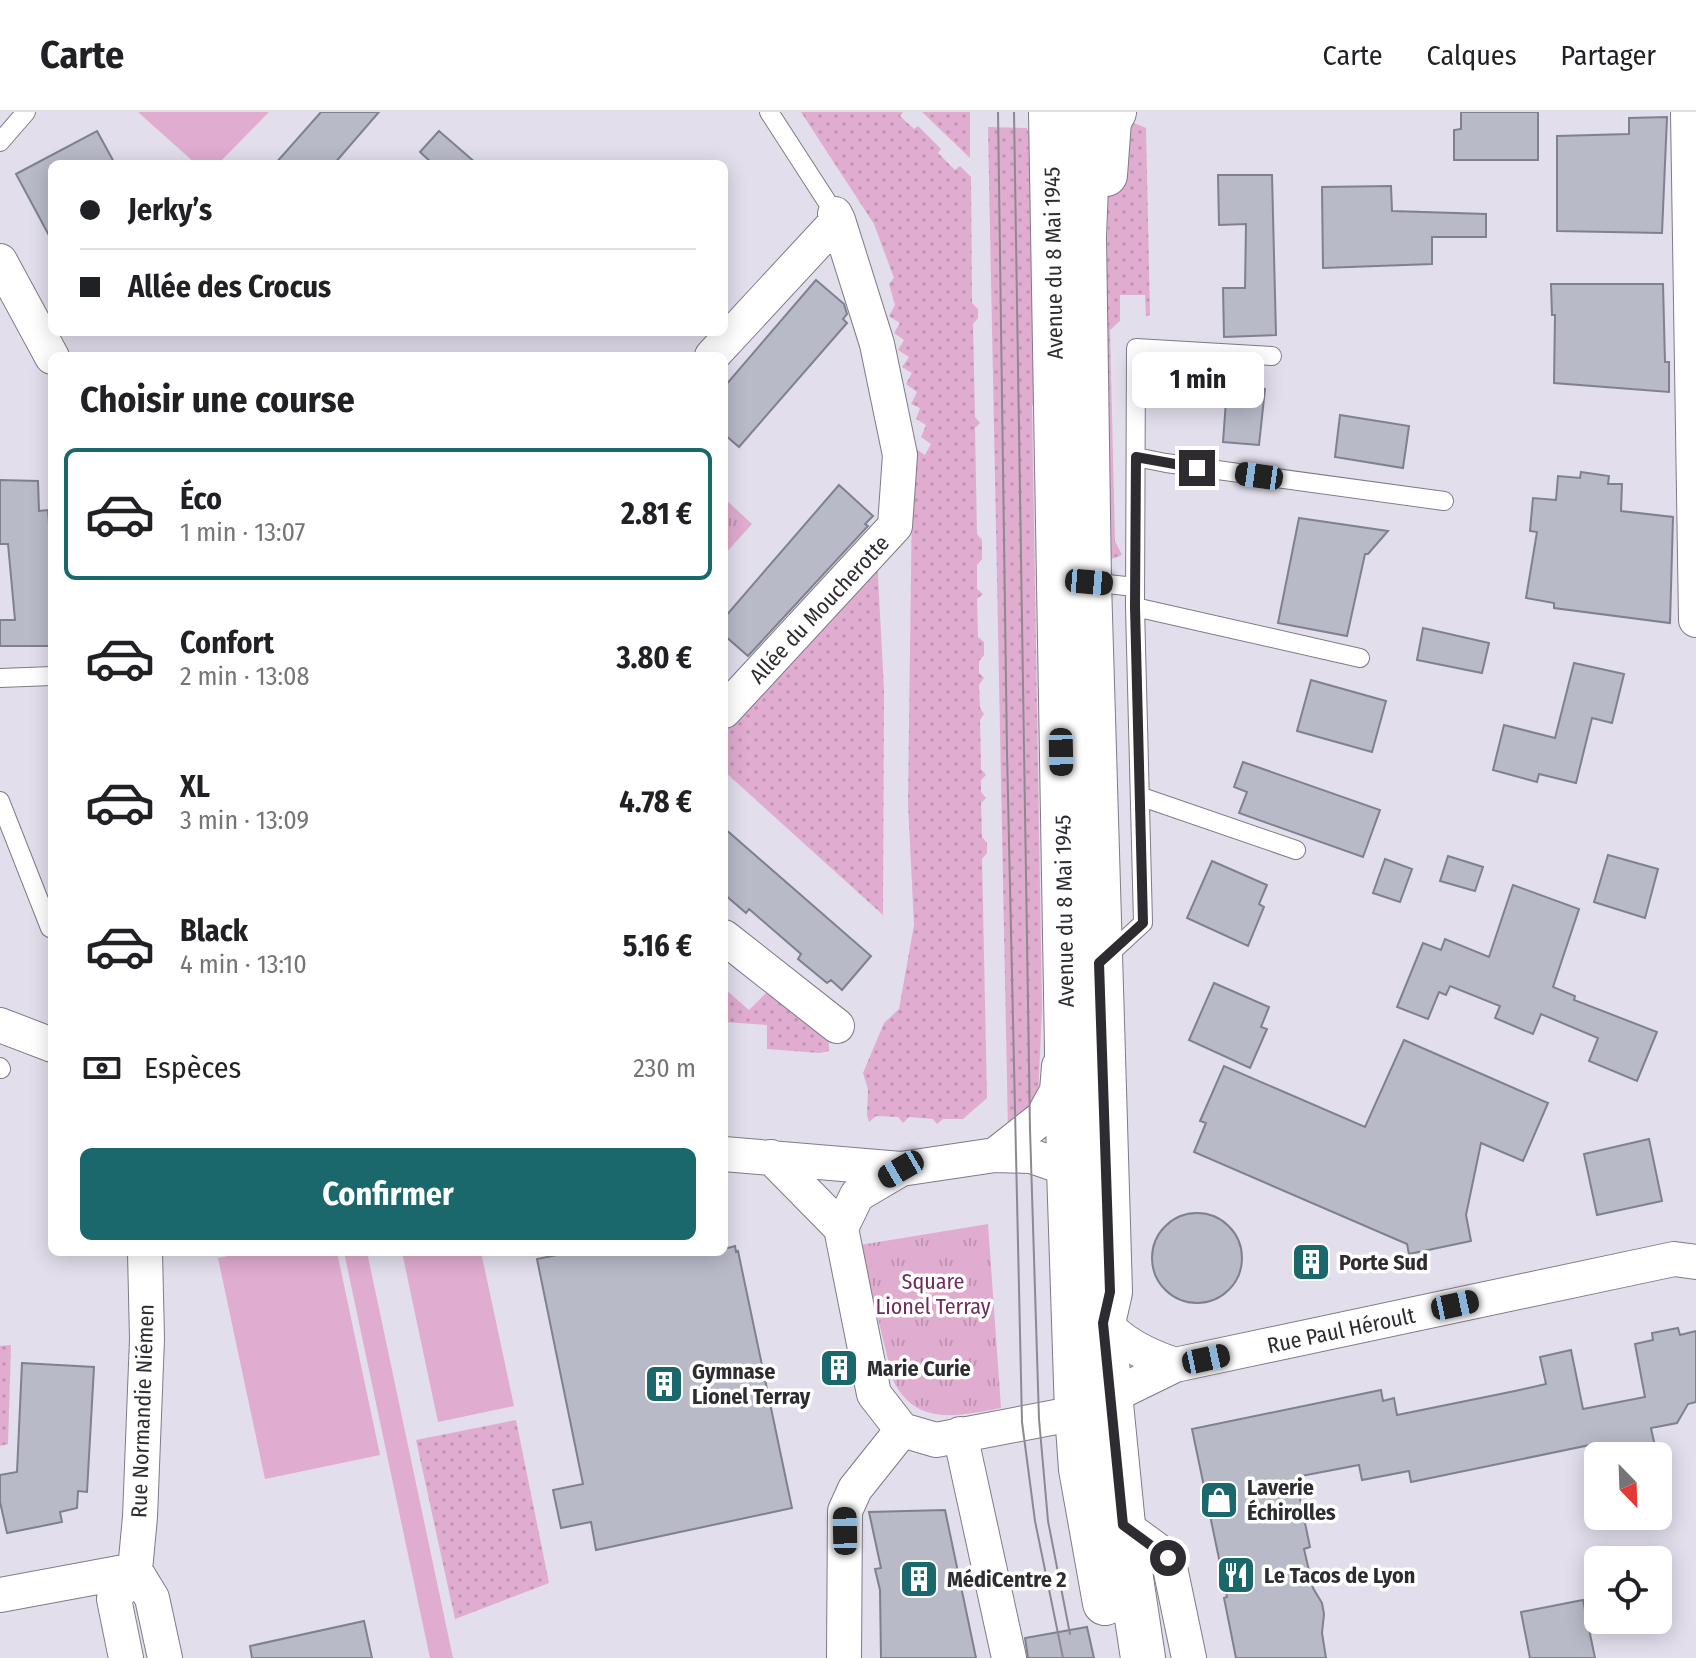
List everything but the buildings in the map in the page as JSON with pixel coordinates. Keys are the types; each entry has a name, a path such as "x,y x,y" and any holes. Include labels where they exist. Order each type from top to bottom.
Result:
{"main road":[{"name":"Avenue du 8 Mai 1945","path":"1089,112 1084,236 1089,582 1110,1292 1081,1469 1115,1658"},
{"name":"Avenue du 8 Mai 1945","path":"1057,124 1069,1169 1094,1404 1123,1525 1143,1658"}],"street":[{"path":"1027,112 1057,124 1084,236"},
{"path":"1084,236 1106,181 1110,121 1115,112"},
{"path":"1688,112 1696,620"},
{"path":"716,352 836,217"},
{"name":"Allée du Moucherotte","path":"728,707 895,526 900,455 877,344 836,217"},
{"path":"0,261 49,352"},
{"path":"728,940 837,1026"},
{"path":"995,1155 1042,1118 1057,1091 1066,997"},
{"path":"0,1025 48,1043"},
{"path":"728,1154 901,1169 995,1155 1031,1156 1069,1169 1081,1186 1090,1296 1103,1323 1148,1356 1175,1365"},
{"path":"771,1157 841,1228 874,1394 902,1430 855,1489 845,1511 844,1658"},
{"path":"841,1228 857,1195 901,1169"},
{"name":"Rue Normandie Niémen","path":"126,1658 114,1599 135,1570 147,1339 145,1256"},
{"name":"Rue Paul Héroult","path":"902,1430 936,1440 1094,1404 1175,1365 1674,1259 1696,1262"},
{"path":"960,1434 1009,1658"},
{"path":"1123,1525 1168,1558 1189,1658"},
{"path":"0,1595 135,1570 152,1598 165,1658"}],"lane":[{"path":"0,142 26,112"},
{"path":"769,112 836,217"},
{"path":"1099,963 1143,923 1135,607 1136,348 1272,356"},
{"path":"1136,457 1444,501"},
{"path":"1089,582 1135,587"},
{"path":"1135,607 1360,658"},
{"path":"0,678 48,676"},
{"path":"1142,797 1296,850"},
{"path":"0,801 48,923"}],"green space":[{"path":"138,112 269,112 222,160 192,160"},
{"path":"801,112 903,112 900,116 914,129 918,126 941,149 938,153 955,170 960,166 971,177 972,303 978,309 978,318 973,324 975,417 980,423 975,428 977,534 982,540 982,559 977,565 977,589 983,594 977,599 978,637 984,642 979,673 984,678 979,685 980,708 984,714 980,720 981,769 986,775 981,780 981,792 986,798 981,803 982,837 987,843 987,853 982,859 987,1098 963,1119 943,1119 937,1124 933,1119 909,1117 903,1123 898,1117 876,1116 869,1122 868,1089 863,1073 884,1023 899,1009 914,925 908,803 912,500 903,440 925,455 931,444 921,437 926,425 916,419 920,408 911,404 917,392 906,384 912,373 902,367 909,357 898,350 904,340 894,333 900,323 889,316 895,305 889,284 894,278 874,224"},
{"path":"922,112 970,112 970,158"},
{"path":"1120,117 1146,128 1150,315 1146,316 1145,295 1120,295 1120,321 1110,330 1115,541 1122,555 1109,560 1096,321 1107,264 1108,187"},
{"path":"988,127 1027,128 1030,137 1040,398 1032,406 1042,1009 1038,1097 1008,1131"},
{"path":"728,502 752,524 728,551"},
{"path":"877,557 884,690 883,915 728,775 728,721"},
{"path":"768,991 829,1043 829,1051 767,1049 767,1025 728,1022 728,992 749,1010"},
{"name":"Square Lionel Terray","path":"988,1224 1001,1408 954,1415 926,1412 902,1395 893,1380 860,1245"},
{"path":"338,1256 380,1455 265,1479 218,1258"},
{"path":"345,1256 368,1256 453,1658 430,1658"},
{"path":"403,1256 482,1256 514,1406 438,1422"},
{"path":"11,1345 8,1444 0,1446 0,1346"},
{"path":"516,1420 549,1583 455,1619 416,1440"}],"tram line":[{"path":"998,112 1007,752 1022,1422 1035,1521 1063,1658"},
{"path":"1014,112 1030,1129 1039,1419 1048,1521 1070,1634"}],"place":[{"name":"Porte Sud","path":"1311,1262"},
{"name":"Marie Curie","path":"839,1368"},
{"name":"Gymnase Lionel Terray","path":"664,1384"},
{"name":"Laverie Échirolles","path":"1219,1500"},
{"name":"Le Tacos de Lyon","path":"1236,1575"},
{"name":"MédiCentre 2","path":"919,1579"}],"route":[{"path":"1168,1558 1123,1525 1103,1323 1110,1292 1099,963 1143,923 1135,607 1136,457 1197,468"}]}
